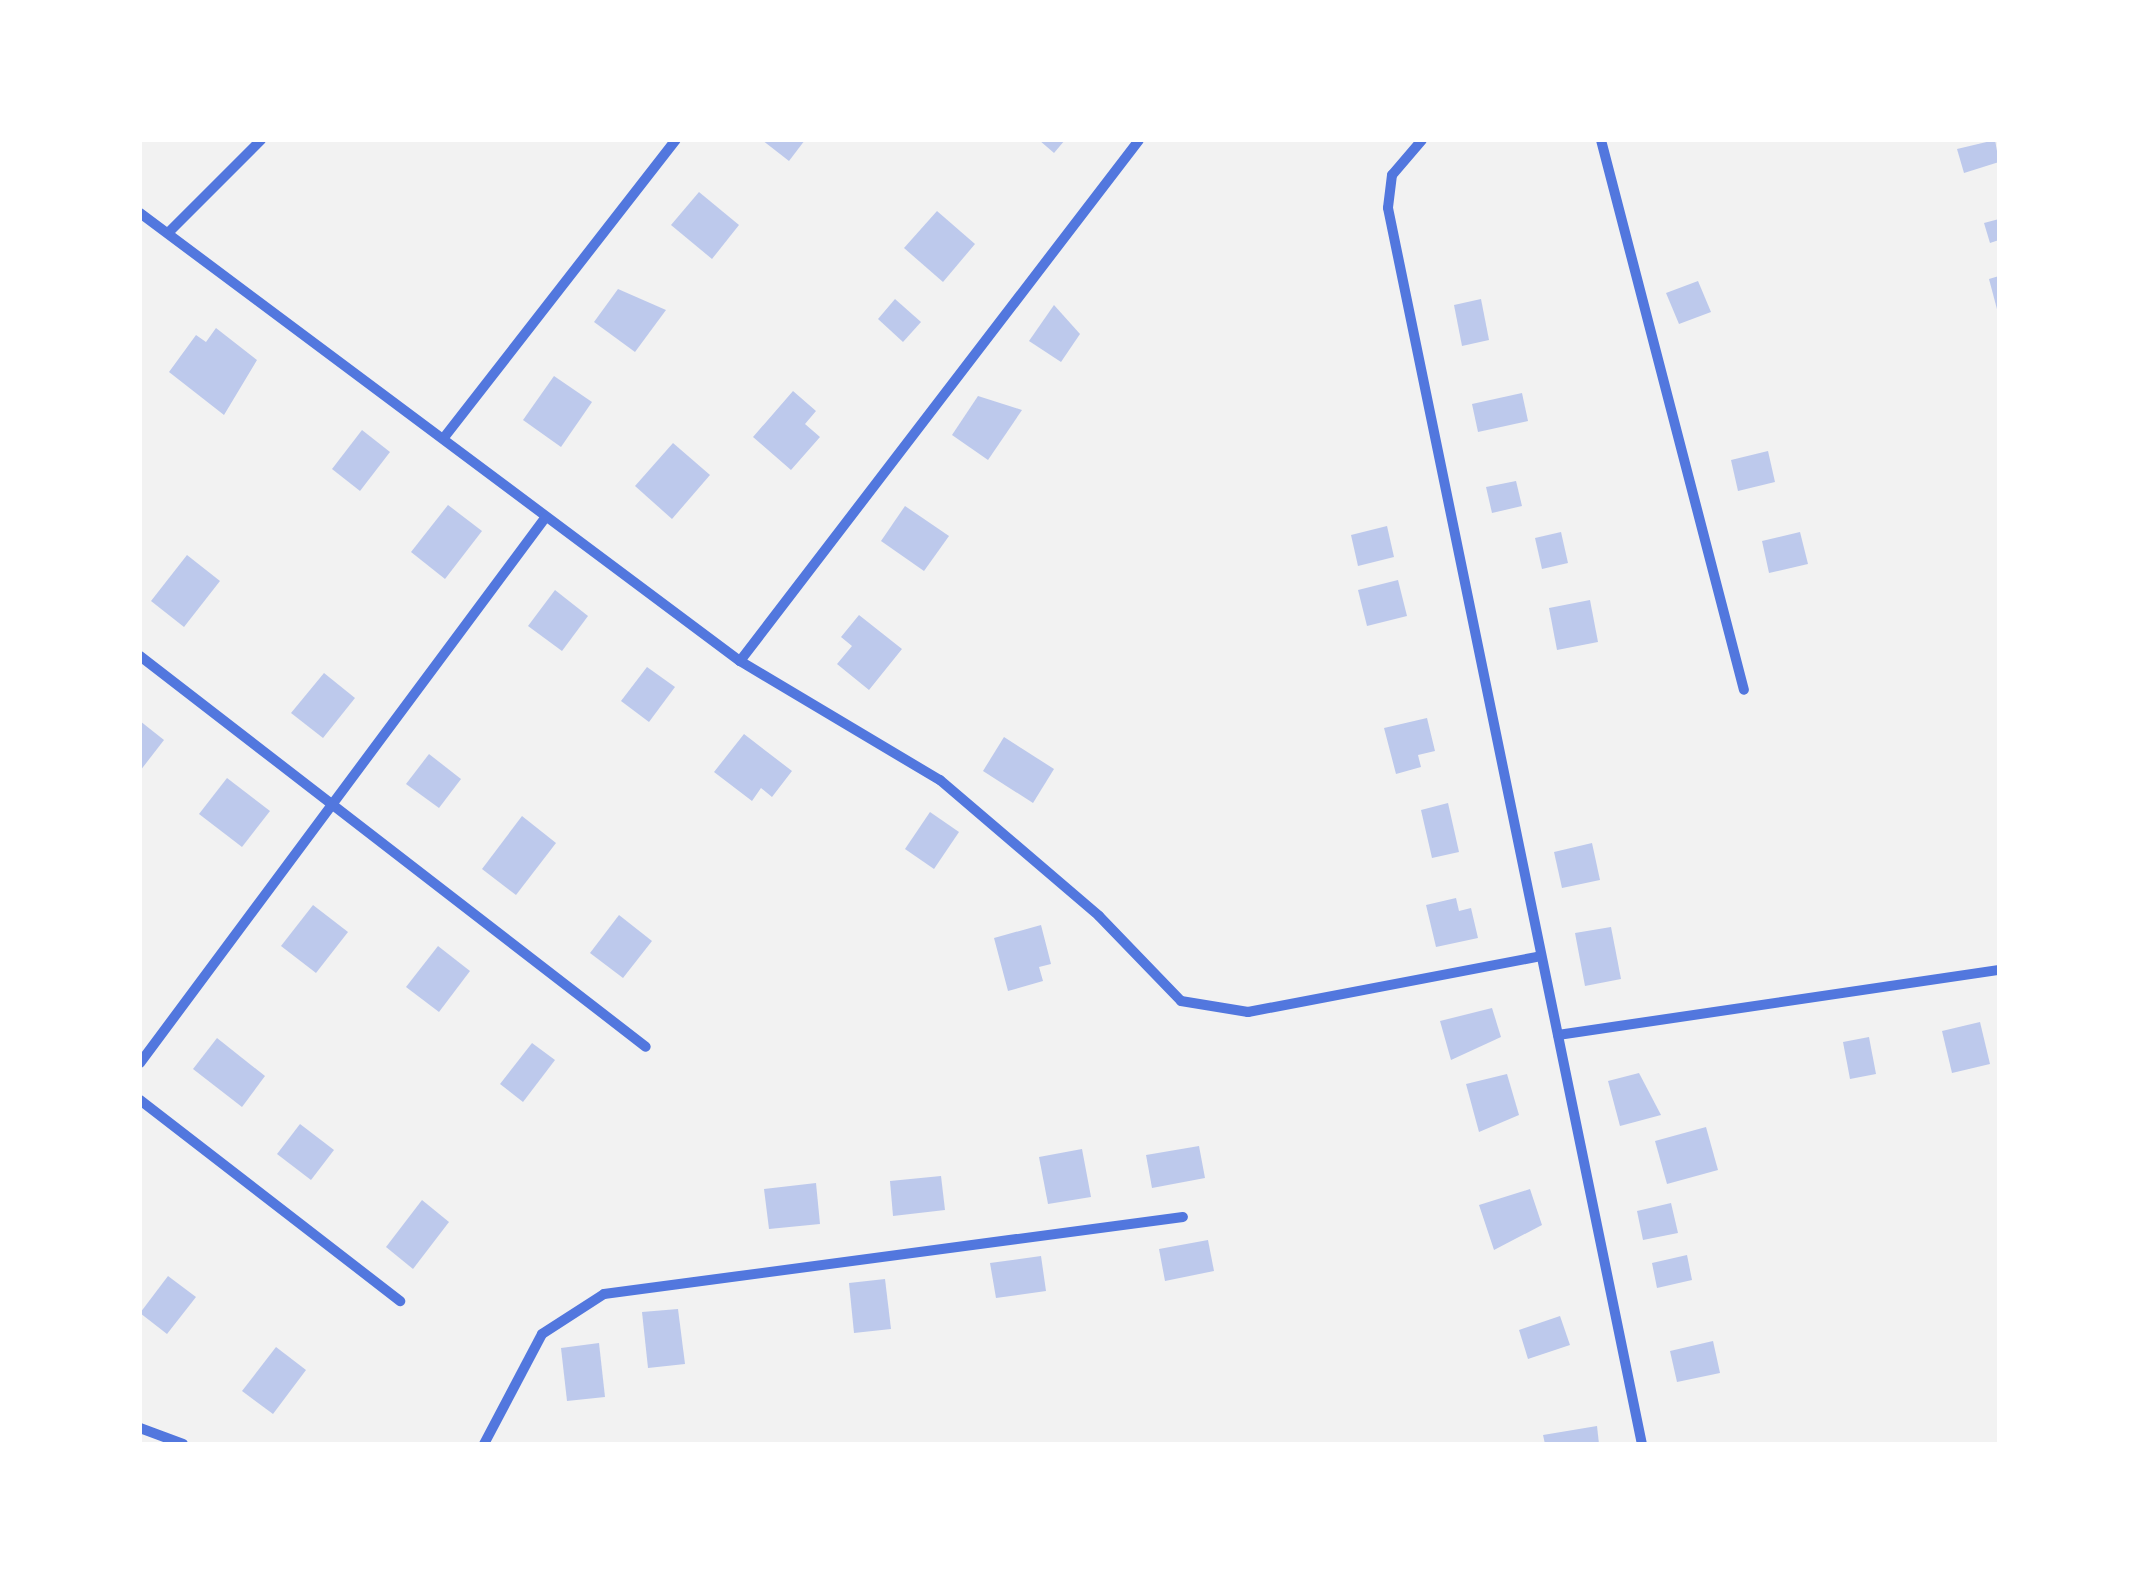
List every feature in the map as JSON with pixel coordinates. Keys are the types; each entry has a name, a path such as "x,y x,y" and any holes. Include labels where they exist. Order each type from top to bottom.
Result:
{"street":[{"path":"169,232 262,140"},
{"path":"446,435 676,140"},
{"path":"740,661 1139,140"},
{"path":"1600,140 1744,690"},
{"path":"1417,141 1392,175 1388,208 1536,956 1558,1035 1642,1444"},
{"path":"140,213 446,435 545,518 740,661 940,780 1100,916 1182,1000 1248,1012 1536,956"},
{"path":"140,1062 339,806 545,518"},
{"path":"140,656 646,1047"},
{"path":"1558,1035 1999,970"},
{"path":"140,1100 400,1302"},
{"path":"484,1444 542,1334 604,1294 1183,1217"},
{"path":"140,1428 183,1444"}],"building":[{"path":"762,140 805,140 789,161"},
{"path":"1039,140 1065,140 1054,153"},
{"path":"1995,140 1999,162 1964,173 1957,149"},
{"path":"699,192 739,225 712,259 671,225"},
{"path":"937,211 975,244 943,282 904,248"},
{"path":"1999,219 1999,240 1990,243 1984,223"},
{"path":"1999,276 1999,313 1998,313 1989,279"},
{"path":"1698,281 1711,312 1679,324 1666,293"},
{"path":"618,289 666,310 635,352 594,322"},
{"path":"895,299 921,322 903,342 878,319"},
{"path":"1481,299 1489,340 1462,346 1454,305"},
{"path":"1054,305 1080,334 1061,362 1029,341"},
{"path":"216,328 257,360 224,415 169,372 196,335 206,342"},
{"path":"554,376 592,402 561,447 523,420"},
{"path":"793,391 816,411 805,424 820,437 791,470 753,437"},
{"path":"1522,393 1528,421 1478,432 1472,404"},
{"path":"978,396 1022,410 988,460 952,435"},
{"path":"362,430 390,452 360,491 332,469"},
{"path":"673,443 710,475 672,519 635,486"},
{"path":"1768,451 1775,482 1738,491 1731,460"},
{"path":"1516,481 1522,506 1492,513 1486,487"},
{"path":"448,505 482,531 445,579 411,552"},
{"path":"905,506 949,536 924,571 881,541"},
{"path":"1387,526 1394,557 1358,566 1351,535"},
{"path":"1561,532 1568,563 1542,569 1535,538"},
{"path":"1800,532 1808,564 1769,573 1762,541"},
{"path":"187,555 220,581 184,627 151,601"},
{"path":"1398,580 1407,616 1367,626 1358,590"},
{"path":"555,590 588,616 562,651 528,626"},
{"path":"1590,600 1598,642 1557,650 1549,608"},
{"path":"859,615 902,649 869,690 837,664 852,646 841,637"},
{"path":"647,667 675,687 649,722 621,701"},
{"path":"324,673 355,698 323,738 291,713"},
{"path":"1427,718 1435,751 1418,755 1421,767 1396,774 1384,728"},
{"path":"140,721 164,740 140,771"},
{"path":"744,734 792,771 772,797 761,788 752,801 714,772"},
{"path":"1004,737 1054,769 1033,803 983,771"},
{"path":"429,754 461,779 439,808 406,784"},
{"path":"227,778 270,811 242,847 199,814"},
{"path":"1448,803 1459,852 1432,858 1421,810"},
{"path":"930,812 959,832 934,869 905,849"},
{"path":"522,816 556,843 516,895 482,869"},
{"path":"1592,843 1600,880 1562,888 1554,852"},
{"path":"1456,898 1459,911 1471,908 1478,938 1436,947 1426,905"},
{"path":"313,905 348,932 316,973 281,946"},
{"path":"619,915 652,941 623,978 590,953"},
{"path":"1041,925 1051,964 1039,967 1043,981 1008,991 994,938"},
{"path":"1611,927 1621,979 1585,986 1575,933"},
{"path":"438,946 470,971 439,1012 406,987"},
{"path":"1492,1008 1501,1037 1451,1060 1440,1021"},
{"path":"1980,1022 1990,1064 1952,1073 1942,1031"},
{"path":"1869,1037 1876,1074 1850,1079 1843,1042"},
{"path":"217,1038 265,1076 242,1107 193,1069"},
{"path":"532,1043 555,1060 523,1102 500,1084"},
{"path":"1639,1073 1661,1115 1620,1126 1608,1081"},
{"path":"1507,1074 1519,1115 1479,1132 1466,1084"},
{"path":"300,1124 334,1150 311,1180 277,1154"},
{"path":"1706,1127 1718,1170 1667,1184 1655,1141"},
{"path":"1199,1146 1205,1178 1152,1188 1146,1155"},
{"path":"1082,1149 1091,1197 1048,1204 1039,1157"},
{"path":"941,1176 945,1210 893,1216 890,1181"},
{"path":"816,1183 820,1224 769,1229 764,1189"},
{"path":"1530,1189 1542,1225 1494,1250 1479,1205"},
{"path":"422,1200 449,1222 413,1269 386,1247"},
{"path":"1671,1203 1678,1233 1643,1240 1637,1211"},
{"path":"1208,1240 1214,1271 1165,1281 1159,1249"},
{"path":"1687,1255 1692,1280 1657,1288 1652,1263"},
{"path":"1041,1256 1046,1291 996,1298 990,1263"},
{"path":"168,1276 196,1297 167,1334 140,1313"},
{"path":"885,1279 891,1329 854,1333 849,1283"},
{"path":"678,1309 685,1364 648,1368 642,1312"},
{"path":"1560,1316 1570,1345 1528,1359 1519,1330"},
{"path":"1713,1341 1720,1373 1677,1382 1670,1351"},
{"path":"599,1343 605,1397 567,1401 561,1348"},
{"path":"276,1347 306,1370 273,1414 242,1391"},
{"path":"1597,1426 1599,1444 1545,1444 1543,1435"}]}
